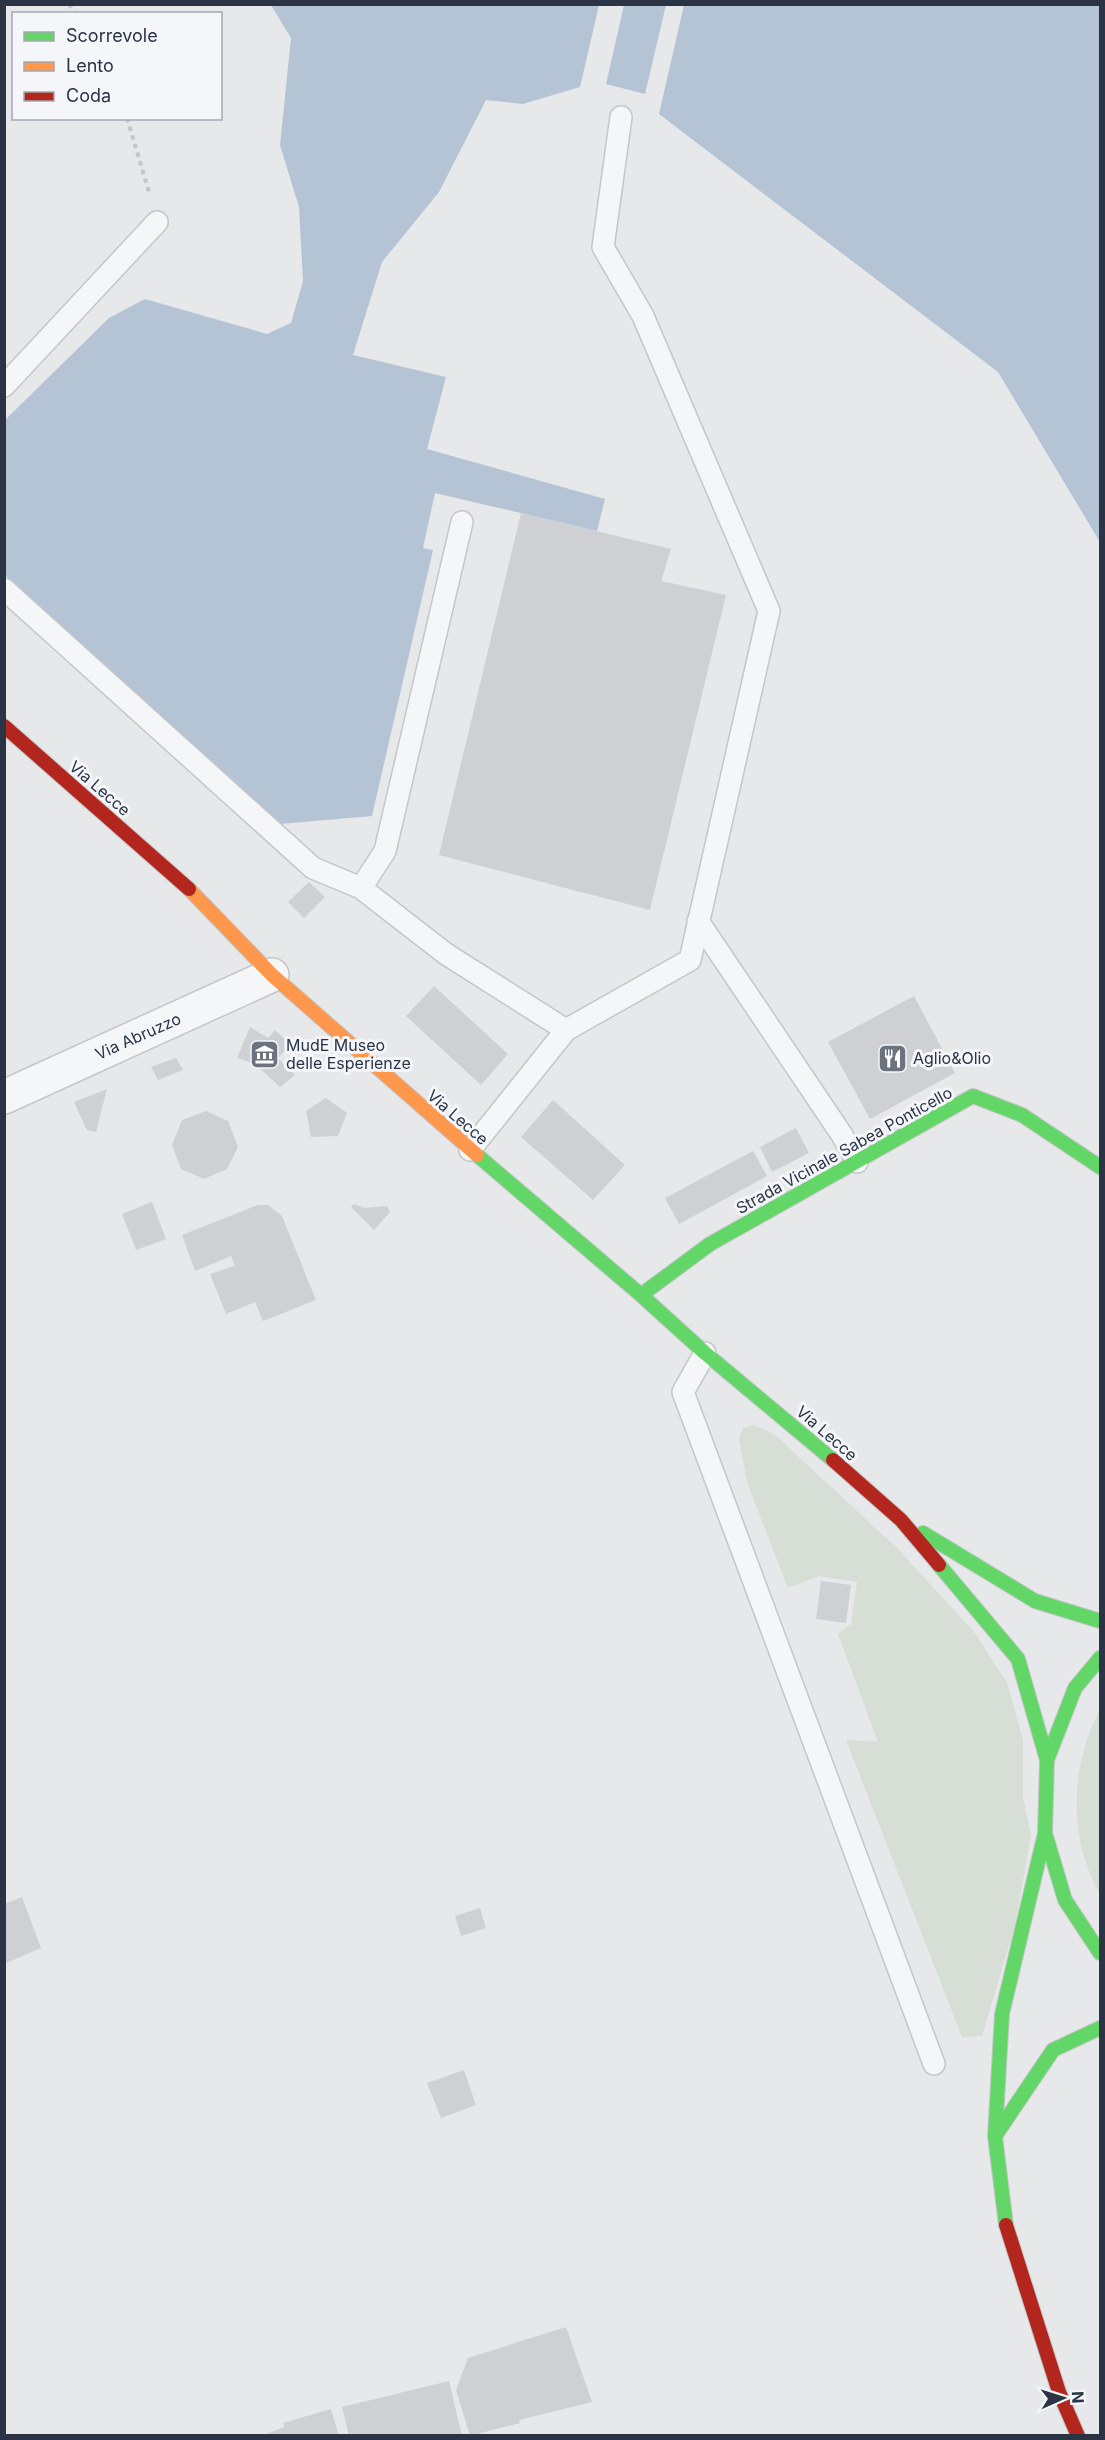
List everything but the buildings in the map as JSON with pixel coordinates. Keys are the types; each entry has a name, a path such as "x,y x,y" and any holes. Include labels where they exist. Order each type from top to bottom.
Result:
{"main road":[{"name":"Via Lecce","path":"4,726 180,881 272,975 705,1353 801,1432 901,1520 1018,1659 1047,1760"},
{"name":"Strada Vicinale Sabea Ponticello","path":"641,1295 710,1244 973,1096 1022,1115 1101,1167"},
{"name":"Via Lecce","path":"901,1520 1035,1601 1101,1621"},
{"path":"1078,2436 1059,2392 1006,2228 995,2136 1002,2014 1045,1833 1047,1760 1075,1688 1101,1658"},
{"path":"1045,1833 1065,1900 1101,1953"},
{"path":"995,2136 1053,2050 1101,2028"}],"street":[{"name":"Via Abruzzo","path":"4,1097 272,975"}],"lane":[{"path":"471,1150 566,1030 690,960 769,611 643,316 603,247 621,117"},
{"path":"4,386 157,222"},
{"path":"361,888 386,850 462,522"},
{"path":"4,589 313,868 361,888 446,954 566,1030"},
{"path":"698,921 835,1125 857,1162"},
{"path":"705,1353 683,1392 934,2064"}],"path":[{"path":"128,120 157,222"}],"shaded area":[{"path":"754,1425 774,1434 897,1548 975,1633 1007,1683 1023,1740 1023,1797 1031,1836 1015,1925 982,2036 962,2037 846,1740 878,1742 838,1634 851,1624 857,1582 819,1576 788,1588 748,1485 739,1440 743,1428"},
{"path":"1100,1710 1100,1894 1082,1850 1077,1802 1078,1778 1083,1754"}],"water":[{"path":"271,5 599,5 580,87 523,104 486,100 439,192 382,262 353,355 446,377 427,449 605,499 597,531 435,493 423,548 433,550 372,816 280,824 5,575 5,420 109,318 145,299 267,334 291,323 303,281 299,207 280,145 291,38"},
{"path":"624,5 666,5 645,94 606,84"},
{"path":"684,5 1100,5 1100,542 998,372 659,114"}],"traffic: fast":[{"path":"641,1295 710,1244 973,1096 1022,1115 1100,1167"},
{"path":"477,1155 641,1295 705,1353 833,1460"},
{"path":"923,1533 1035,1601 1100,1621"},
{"path":"939,1565 1018,1659 1047,1760"},
{"path":"1100,1658 1075,1688 1047,1760 1045,1833 1065,1900 1100,1953"},
{"path":"1006,2225 995,2136 1002,2014 1045,1833"},
{"path":"995,2136 1053,2050 1100,2028"}],"traffic: slow":[{"path":"189,889 272,975 477,1155"}],"traffic: jam":[{"path":"4,726 189,889"},
{"path":"833,1460 901,1520 939,1565"},
{"path":"1006,2225 1059,2392 1078,2436"}],"place":[{"name":"MudE Museo delle Esperienze","path":"265,1054"},
{"name":"Aglio&Olio","path":"892,1058"}]}
